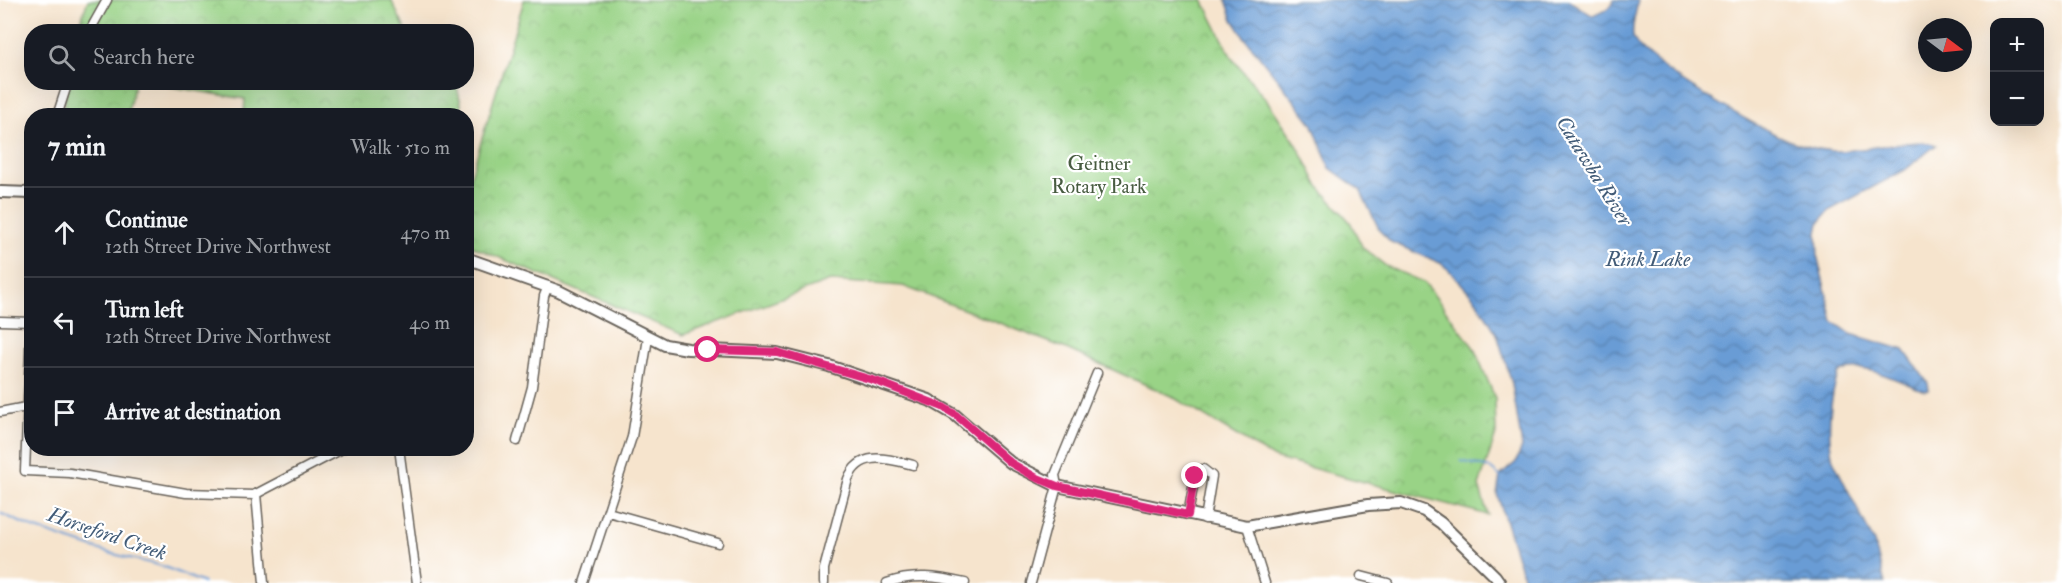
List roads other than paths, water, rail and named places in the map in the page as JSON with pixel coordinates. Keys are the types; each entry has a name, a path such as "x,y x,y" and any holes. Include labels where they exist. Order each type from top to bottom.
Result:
{"street":[{"path":"94,24 107,0"},
{"path":"60,108 65,90"},
{"path":"0,192 24,193"},
{"path":"474,261 548,286 665,345 688,349 777,352 829,366 929,400 956,415 1011,463 1057,486 1205,519 1247,526 1368,505 1401,503 1424,511 1441,523 1496,576 1500,583"},
{"path":"517,441 532,387 544,296 548,286"},
{"path":"0,321 24,321"},
{"path":"584,583 632,437 648,338"},
{"path":"1031,583 1057,486 1055,475 1097,374"},
{"path":"0,412 24,408"},
{"path":"25,456 25,471 70,473 186,493 256,494 329,456"},
{"path":"400,456 417,583"},
{"path":"824,583 824,569 848,478 854,468 873,458 913,465"},
{"path":"1188,515 1195,476 1197,471 1203,469 1212,476 1205,519"},
{"path":"256,494 264,583"},
{"path":"608,512 718,543"},
{"path":"1247,526 1265,583"},
{"path":"887,583 904,577 923,576 965,583"},
{"path":"1361,576 1388,583"}],"water":[{"name":"Rink Lake","path":"1226,0 1568,0 1593,16 1608,9 1614,0 1638,0 1633,36 1639,47 1653,60 1696,90 1775,134 1802,145 1832,151 1913,142 1936,145 1905,170 1830,210 1819,223 1817,233 1818,259 1833,321 1851,334 1904,350 1928,383 1929,390 1925,391 1870,370 1849,369 1839,373 1833,393 1830,428 1833,460 1874,542 1885,583 1525,583 1497,494 1500,476 1516,462 1522,447 1512,384 1497,334 1476,300 1449,270 1440,263 1391,242 1380,231 1360,190 1330,168 1312,123 1245,38 1233,20"}],"waterway":[{"path":"1461,461 1490,468 1502,478"},
{"name":"Horseford Creek","path":"0,513 33,528 109,553 162,566 204,583"}],"park label":[{"name":"Geitner Rotary Park","path":"1099,174"}],"water label":[{"name":"Catawba River","path":"1594,171"}]}
